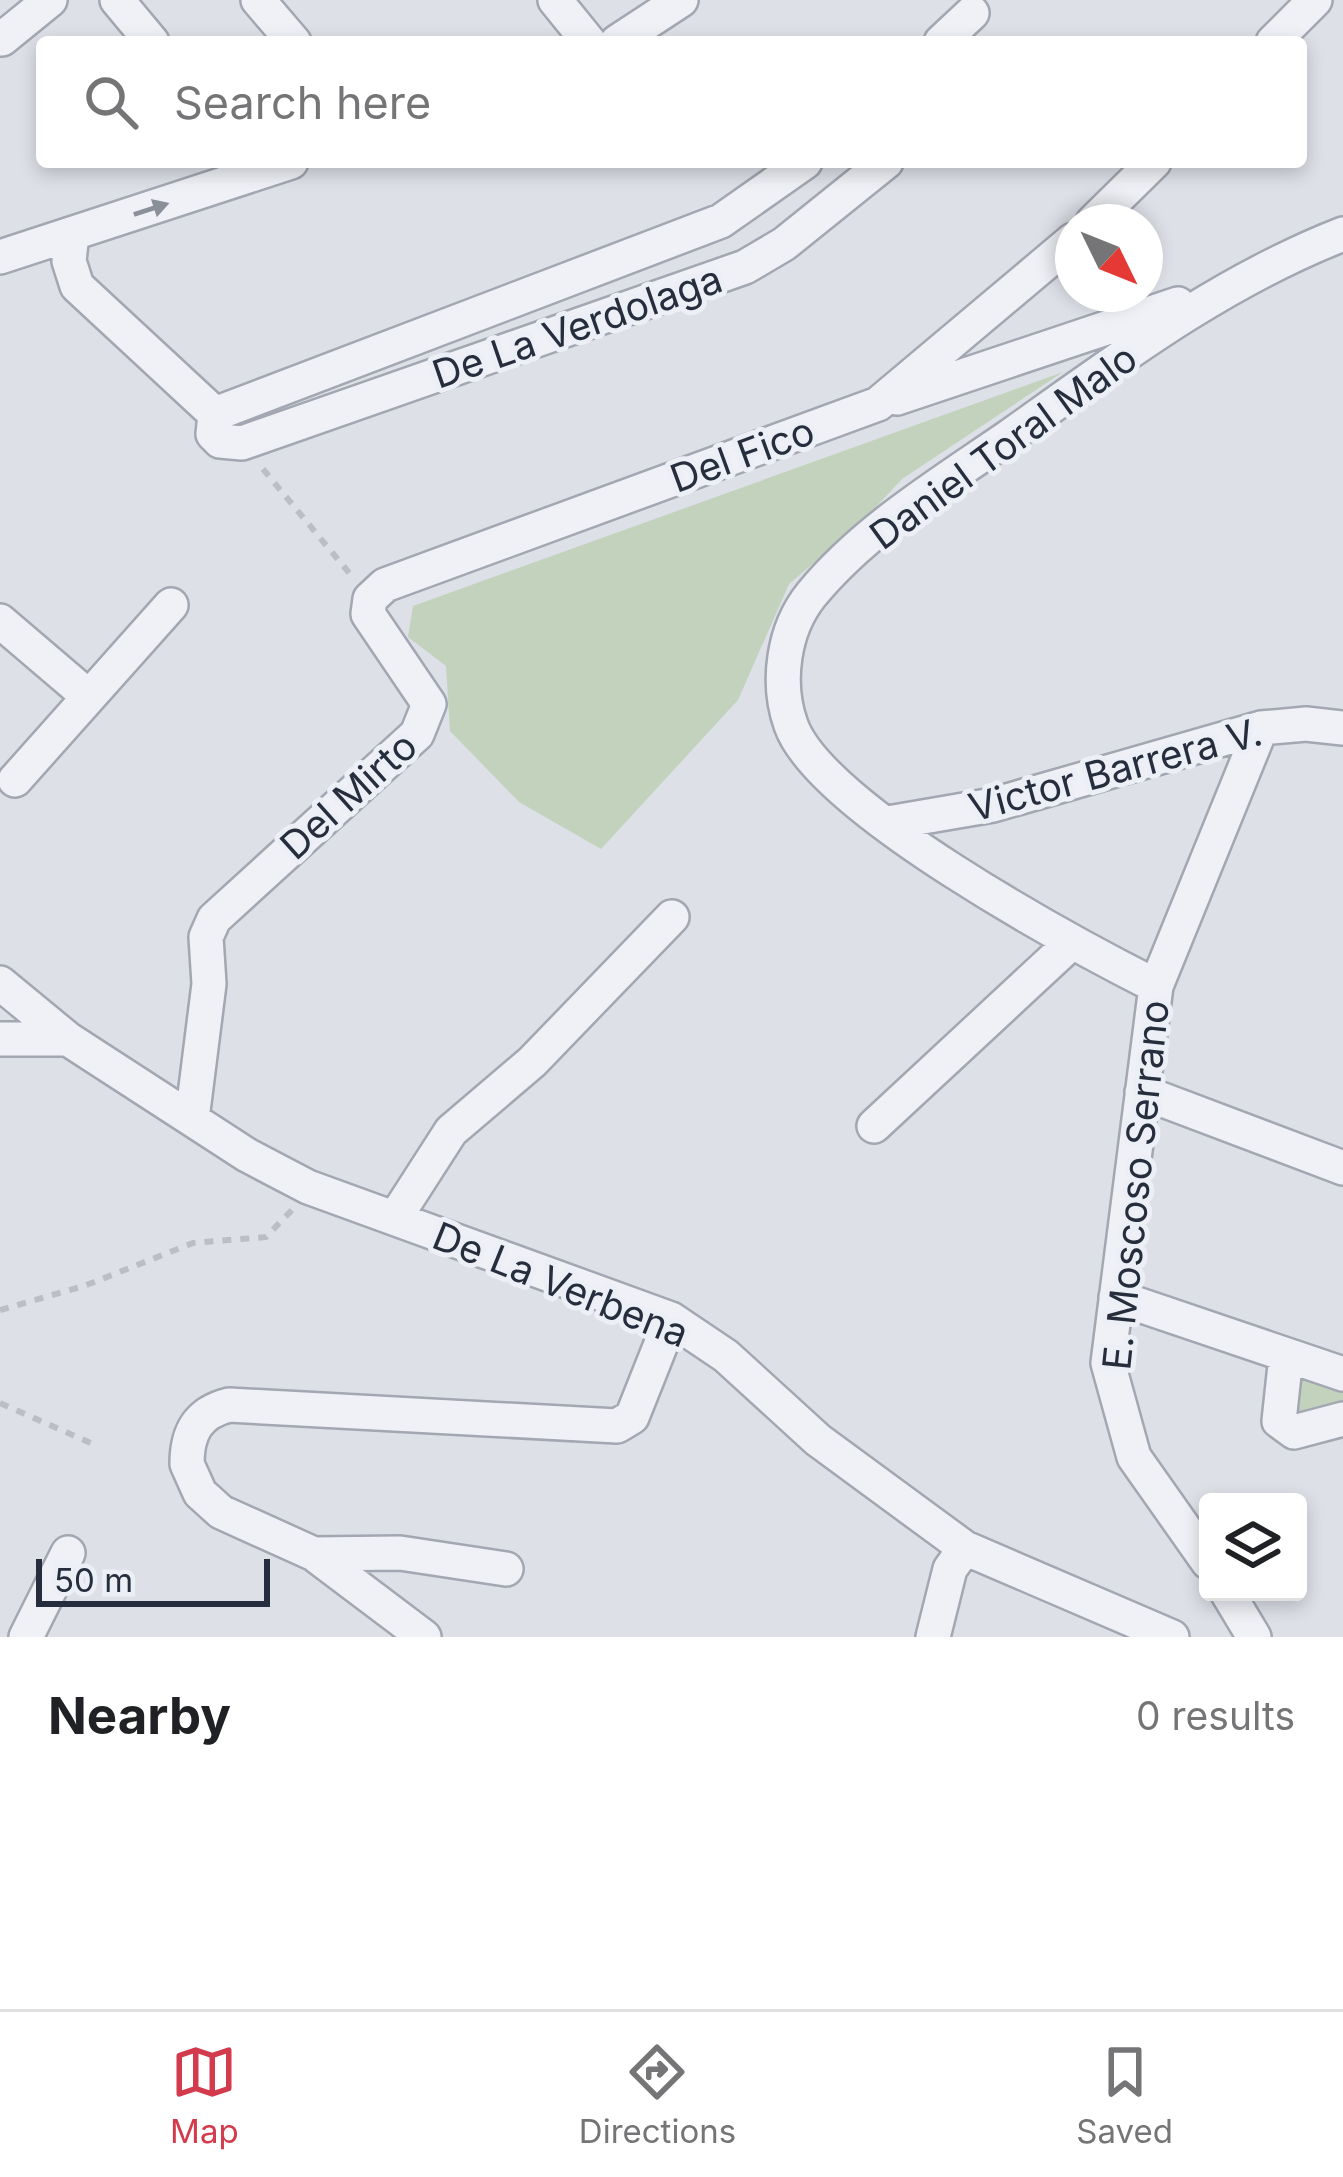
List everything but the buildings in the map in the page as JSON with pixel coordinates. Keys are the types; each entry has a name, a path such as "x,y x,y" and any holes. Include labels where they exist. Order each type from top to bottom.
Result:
{"street":[{"path":"2,39 50,0"},
{"path":"117,0 147,36"},
{"path":"259,0 289,36"},
{"path":"555,0 584,36"},
{"path":"626,36 681,0"},
{"path":"1279,36 1315,0"},
{"path":"948,36 972,14"},
{"path":"0,257 262,168"},
{"name":"De La Verdolaga","path":"215,414 721,221 797,168"},
{"name":"De La Verdolaga","path":"242,443 745,267 784,244 879,168"},
{"path":"1111,204 1148,168"},
{"path":"72,234 69,261 77,286 215,414 213,434 220,440 242,443"},
{"name":"Daniel Toral Malo","path":"1156,986 1071,943 826,779 790,724 784,664 792,631 811,596 904,510 1215,292 1343,234"},
{"name":"Del Fico","path":"370,599 385,585 878,404 1055,255"},
{"path":"878,404 1215,292"},
{"name":"Del Mirto","path":"192,1119 209,984 208,929 226,905 417,734 428,715 429,704 368,614 370,599"},
{"path":"15,780 171,605"},
{"path":"0,620 89,697"},
{"name":"Victor Barrera V.","path":"888,823 993,805 1261,728 1306,724 1343,728"},
{"name":"E. Moscoso Serrano","path":"1199,1549 1134,1457 1108,1363 1156,986 1261,728"},
{"path":"395,1218 452,1131 532,1062 672,917"},
{"path":"874,1126 1071,943"},
{"name":"De La Verbena","path":"0,983 68,1039 308,1187 671,1319 726,1356 818,1440 964,1549 1172,1637"},
{"path":"0,1040 68,1039"},
{"path":"1142,1092 1343,1168"},
{"path":"1115,1297 1343,1374"},
{"path":"424,1637 314,1554 221,1512 200,1493 187,1465 187,1445 208,1410 229,1406 616,1426 632,1417 671,1319"},
{"path":"1286,1356 1278,1414 1283,1426 1294,1432 1343,1419"},
{"path":"933,1637 950,1569 964,1549"},
{"path":"26,1637 68,1553"},
{"path":"314,1554 400,1553 506,1569"},
{"path":"1232,1601 1254,1637"}],"path":[{"path":"242,443 370,599"},
{"path":"0,1310 84,1286 194,1243 266,1237 308,1187"},
{"path":"0,1403 93,1444"}],"green space":[{"path":"1063,372 902,479 861,523 789,584 738,700 601,849 519,802 450,731 446,666 408,637 413,606"},
{"path":"1296,1373 1343,1384 1343,1411 1298,1421 1290,1408"}]}
